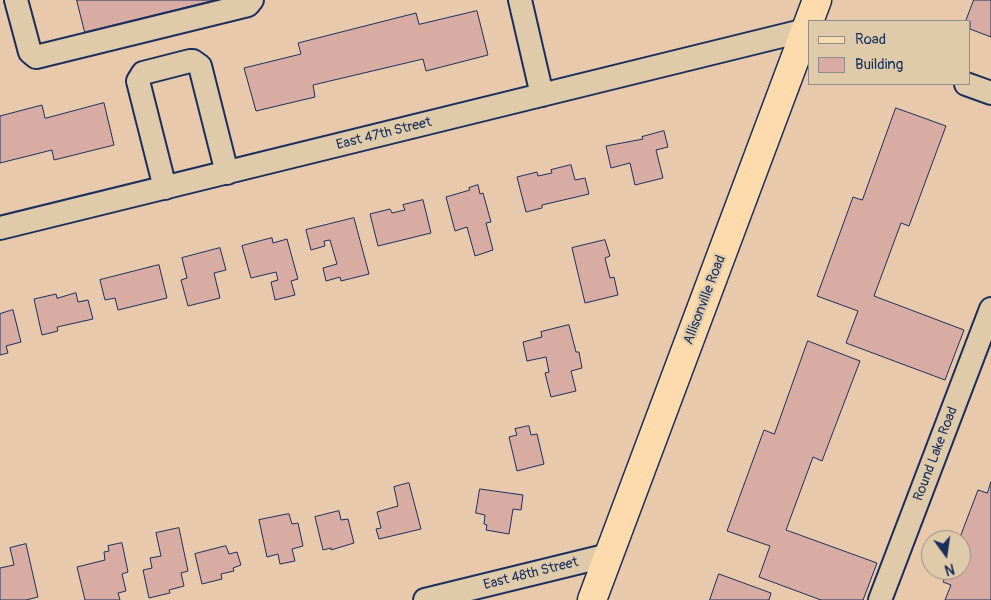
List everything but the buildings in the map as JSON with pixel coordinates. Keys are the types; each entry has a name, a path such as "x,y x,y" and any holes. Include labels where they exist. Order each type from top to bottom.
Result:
{"main road":[{"name":"Allisonville Road","path":"811,20 817,0"},
{"name":"Allisonville Road","path":"592,600 808,31"}],"street":[{"path":"16,0 30,52 36,57 248,5 252,0"},
{"path":"520,0 542,95"},
{"name":"East 47th Street","path":"0,228 808,31"},
{"path":"165,188 138,81 143,73 190,61 200,66 227,173"},
{"path":"969,85 991,93"},
{"name":"Round Lake Road","path":"880,600 991,308"},
{"name":"East 48th Street","path":"425,600 609,555"}]}
